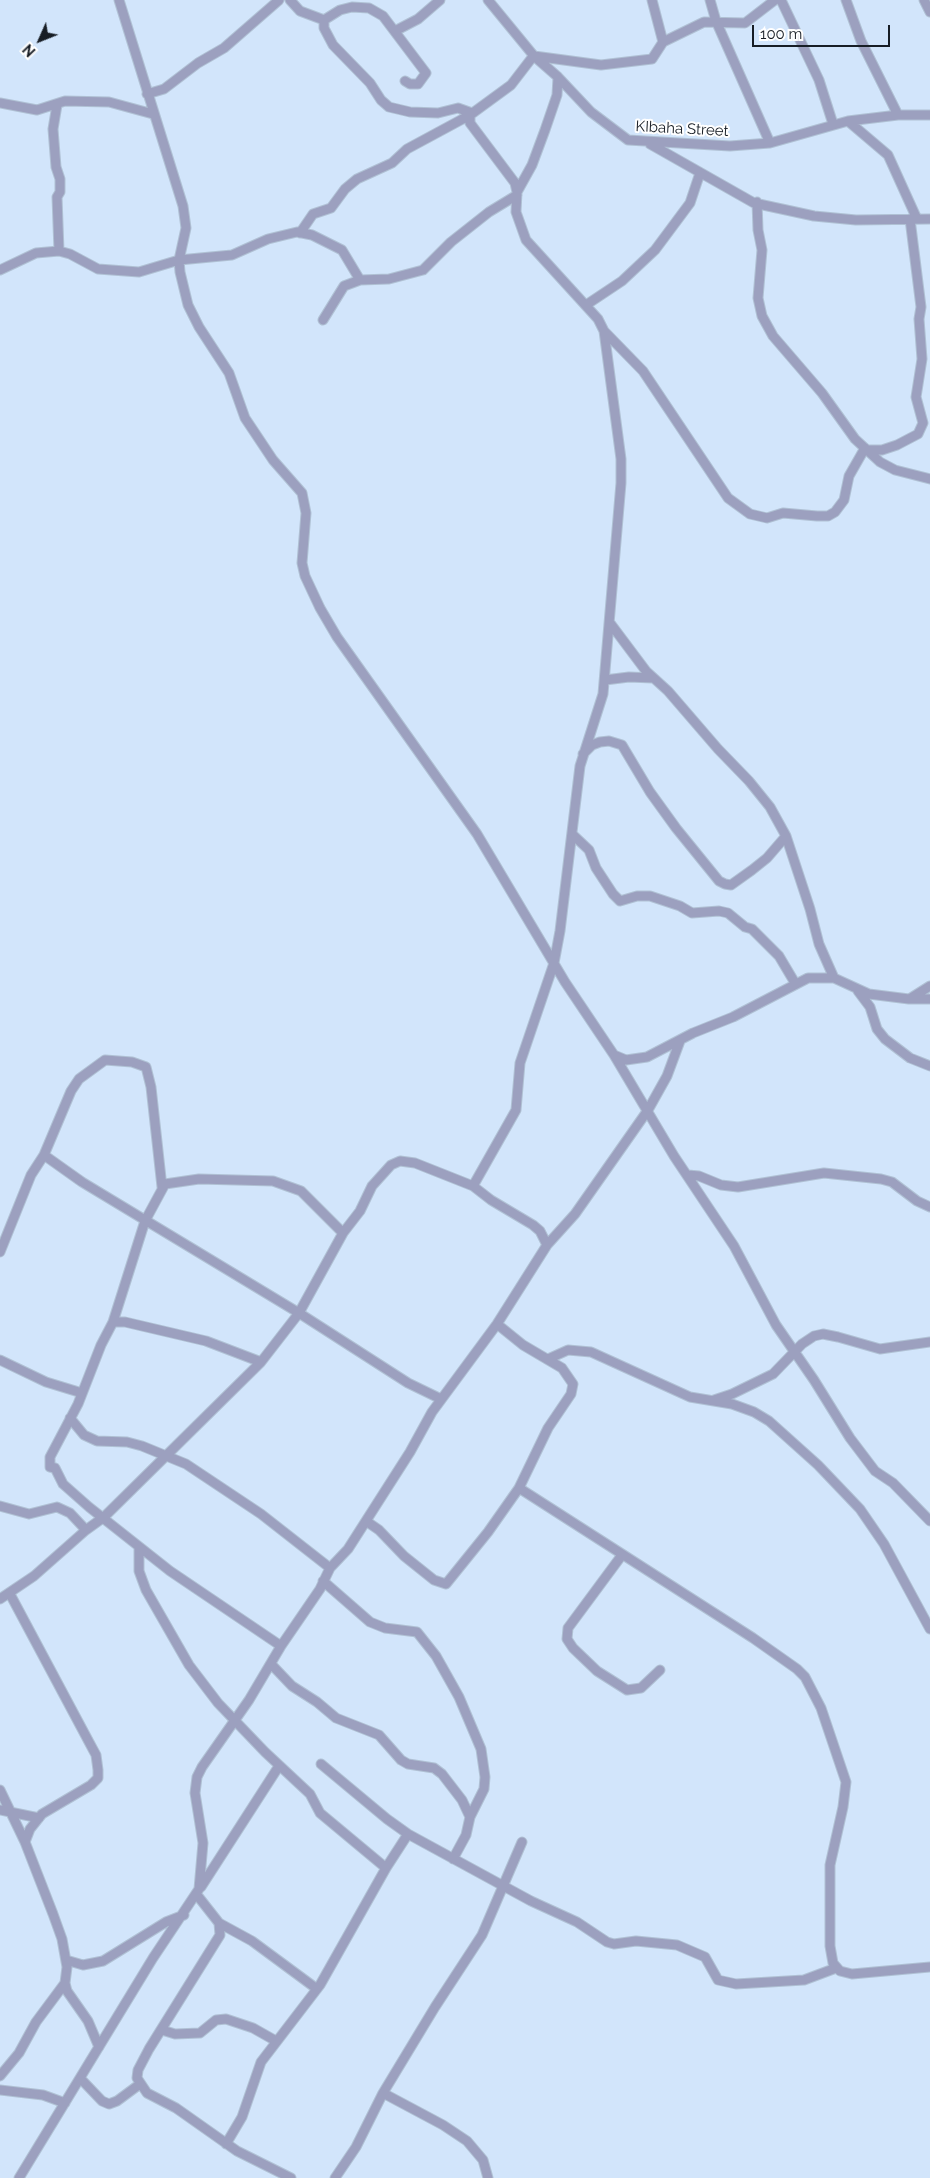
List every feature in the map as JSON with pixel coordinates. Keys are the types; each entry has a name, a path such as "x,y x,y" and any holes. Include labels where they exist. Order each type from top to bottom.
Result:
{"street":[{"path":"119,0 132,35 147,94 185,218 185,235 179,260 180,272 192,316 229,373 245,418 273,460 302,493 306,513 302,563 305,576 320,608 337,637 477,834 554,963 648,1110 674,1156 734,1246 763,1304 870,1466 894,1483 930,1520"},
{"path":"147,94 164,89 194,66 224,48 279,0"},
{"path":"290,0 300,11 324,20 346,8 369,8 387,20 426,73 418,84 410,84 404,81"},
{"path":"395,31 418,20 440,0"},
{"name":"KIbaha Street","path":"488,0 532,57 558,77 591,112 626,139 647,143 730,146 770,143 848,121 898,115 930,115"},
{"path":"710,0 716,21 770,143"},
{"path":"300,233 313,214 331,208 342,192 357,179 392,163 407,149 471,114 511,85 532,57 611,64 652,59 663,42 694,25 716,21 745,23 775,0"},
{"path":"781,0 819,80 833,124"},
{"path":"846,0 861,41 898,115"},
{"path":"924,0 930,12"},
{"path":"653,1 663,42"},
{"path":"324,20 324,28 333,45 370,83 382,100 389,106 410,112 438,113 458,108 471,114"},
{"path":"323,320 340,290 349,284 360,280 388,279 423,270 451,242 517,193 532,165 545,130 557,95 558,77"},
{"path":"0,103 37,110 75,100 109,102 153,114"},
{"path":"57,105 53,129 56,167 60,179 60,192 57,197 59,251"},
{"path":"37,110 47,118 53,129"},
{"path":"471,114 472,127 515,183 517,193 516,212 526,240 586,305 598,319 604,331 642,371 682,427 690,443 728,498 750,514 767,518 783,513 828,516 835,512 844,500 849,476 866,449"},
{"path":"848,121 888,155 913,219 921,307 919,319 922,359 916,397 923,423 918,434 898,446 882,450 866,449"},
{"path":"647,143 756,202 823,217 856,220 930,219"},
{"path":"586,305 622,280 655,250 690,203 700,173"},
{"path":"756,202 762,250 757,290 762,316 773,336 822,393 855,439 886,466 930,479"},
{"path":"0,270 36,253 59,251 70,254 102,270 139,272 179,260 232,255 268,239 300,233 312,235 342,250 360,280"},
{"path":"473,1186 516,1110 520,1063 554,963 565,909 572,834 583,754 603,694 610,623 611,582 619,514 621,459 604,331"},
{"path":"610,623 653,678 668,691 770,807 786,836 823,957 834,978"},
{"path":"605,680 629,677 653,678"},
{"path":"583,754 592,745 600,742 609,740 622,745 676,828 718,881 725,884 731,884 752,870 767,858 786,836"},
{"path":"572,834 589,850 596,868 613,894 620,901 637,896 650,896 680,906 692,913 728,912 742,925 752,929 760,940 775,951 795,983"},
{"path":"614,1055 626,1060 647,1057 733,1017 795,983 808,978 834,978 869,994 909,999 930,999"},
{"path":"909,999 930,986"},
{"path":"856,989 866,1000 876,1029 885,1039 910,1058 930,1066"},
{"path":"317,1989 252,1941 219,1923 198,1892 202,1843 195,1794 197,1778 208,1757 250,1700 330,1568 344,1554 366,1521 441,1399 497,1324 547,1245 575,1214 648,1110 667,1076 680,1041"},
{"path":"0,1252 31,1175 44,1154 71,1091 79,1078 105,1060 141,1064 146,1067 151,1087 162,1186 145,1221 113,1322 100,1345 82,1393 50,1457 50,1467 54,1468 63,1484 139,1547 170,1571 281,1646"},
{"path":"44,1154 82,1182 145,1221 299,1313 408,1383 441,1399"},
{"path":"0,1599 10,1594 104,1517 261,1362 299,1313 343,1233 360,1211 372,1186 386,1169 395,1163 415,1163 473,1186 491,1200 533,1225 540,1231 547,1245"},
{"path":"688,1175 699,1176 721,1185 738,1187 810,1174 837,1173 881,1178 892,1182 916,1200 930,1207"},
{"path":"162,1186 170,1182 199,1179 273,1181 301,1191 343,1233"},
{"path":"113,1322 125,1322 206,1341 261,1362"},
{"path":"366,1521 379,1530 404,1556 434,1580 446,1584 488,1532 519,1488 534,1453 573,1389 570,1377 548,1359 523,1345 497,1324"},
{"path":"712,1401 767,1377 778,1370 808,1339 823,1334 880,1349 893,1349 930,1342"},
{"path":"548,1359 568,1350 591,1352 690,1397 744,1408 769,1422 849,1496 879,1536 930,1629"},
{"path":"0,1360 46,1382 82,1393"},
{"path":"70,1418 90,1439 101,1443 132,1443 186,1464 261,1514 330,1568"},
{"path":"519,1488 753,1638 797,1669 811,1687 846,1782 843,1807 830,1866 830,1946 833,1964 836,1968 852,1974 930,1967"},
{"path":"0,1506 29,1514 57,1507 70,1513 86,1530"},
{"path":"139,1547 138,1563 142,1581 172,1638 218,1703 279,1766 310,1794 320,1813 386,1868"},
{"path":"622,1555 568,1628 567,1640 597,1671 627,1690 640,1688 660,1670"},
{"path":"323,1581 370,1622 385,1628 411,1630 420,1634 436,1656 459,1697 481,1749 485,1777 484,1789 470,1817 466,1836 453,1859"},
{"path":"10,1594 89,1742 97,1762 98,1778 39,1818 30,1829 25,1842"},
{"path":"271,1664 292,1686 317,1702 336,1718 379,1735 401,1760 438,1771 462,1800 470,1817"},
{"path":"320,1764 387,1820 408,1834 545,1908 577,1922 607,1942 614,1944 636,1941 669,1944 696,1952 705,1957 715,1977 724,1982 736,1984 798,1981 816,1977 836,1968"},
{"path":"19,2178 153,1958 184,1914 279,1766"},
{"path":"0,1790 25,1842 62,1939 66,1960 65,1984 67,1991 88,2021 99,2047"},
{"path":"0,1810 39,1818"},
{"path":"226,2144 242,2117 261,2062 317,1989 336,1960 386,1868 408,1834"},
{"path":"334,2178 356,2147 383,2093 435,2007 479,1940 504,1886 508,1870 522,1842"},
{"path":"66,1960 83,1965 103,1961 166,1922 184,1914"},
{"path":"219,1923 220,1935 138,2070 140,2084 147,2093 176,2108 226,2144 291,2178"},
{"path":"0,2076 19,2053 36,2022 65,1984"},
{"path":"162,2030 175,2034 200,2033 216,2020 226,2019 253,2028 276,2041"},
{"path":"80,2078 102,2101 109,2104 118,2101 140,2084"},
{"path":"0,2090 43,2095 65,2103"},
{"path":"383,2093 443,2125 467,2141 483,2160 488,2178"}]}
